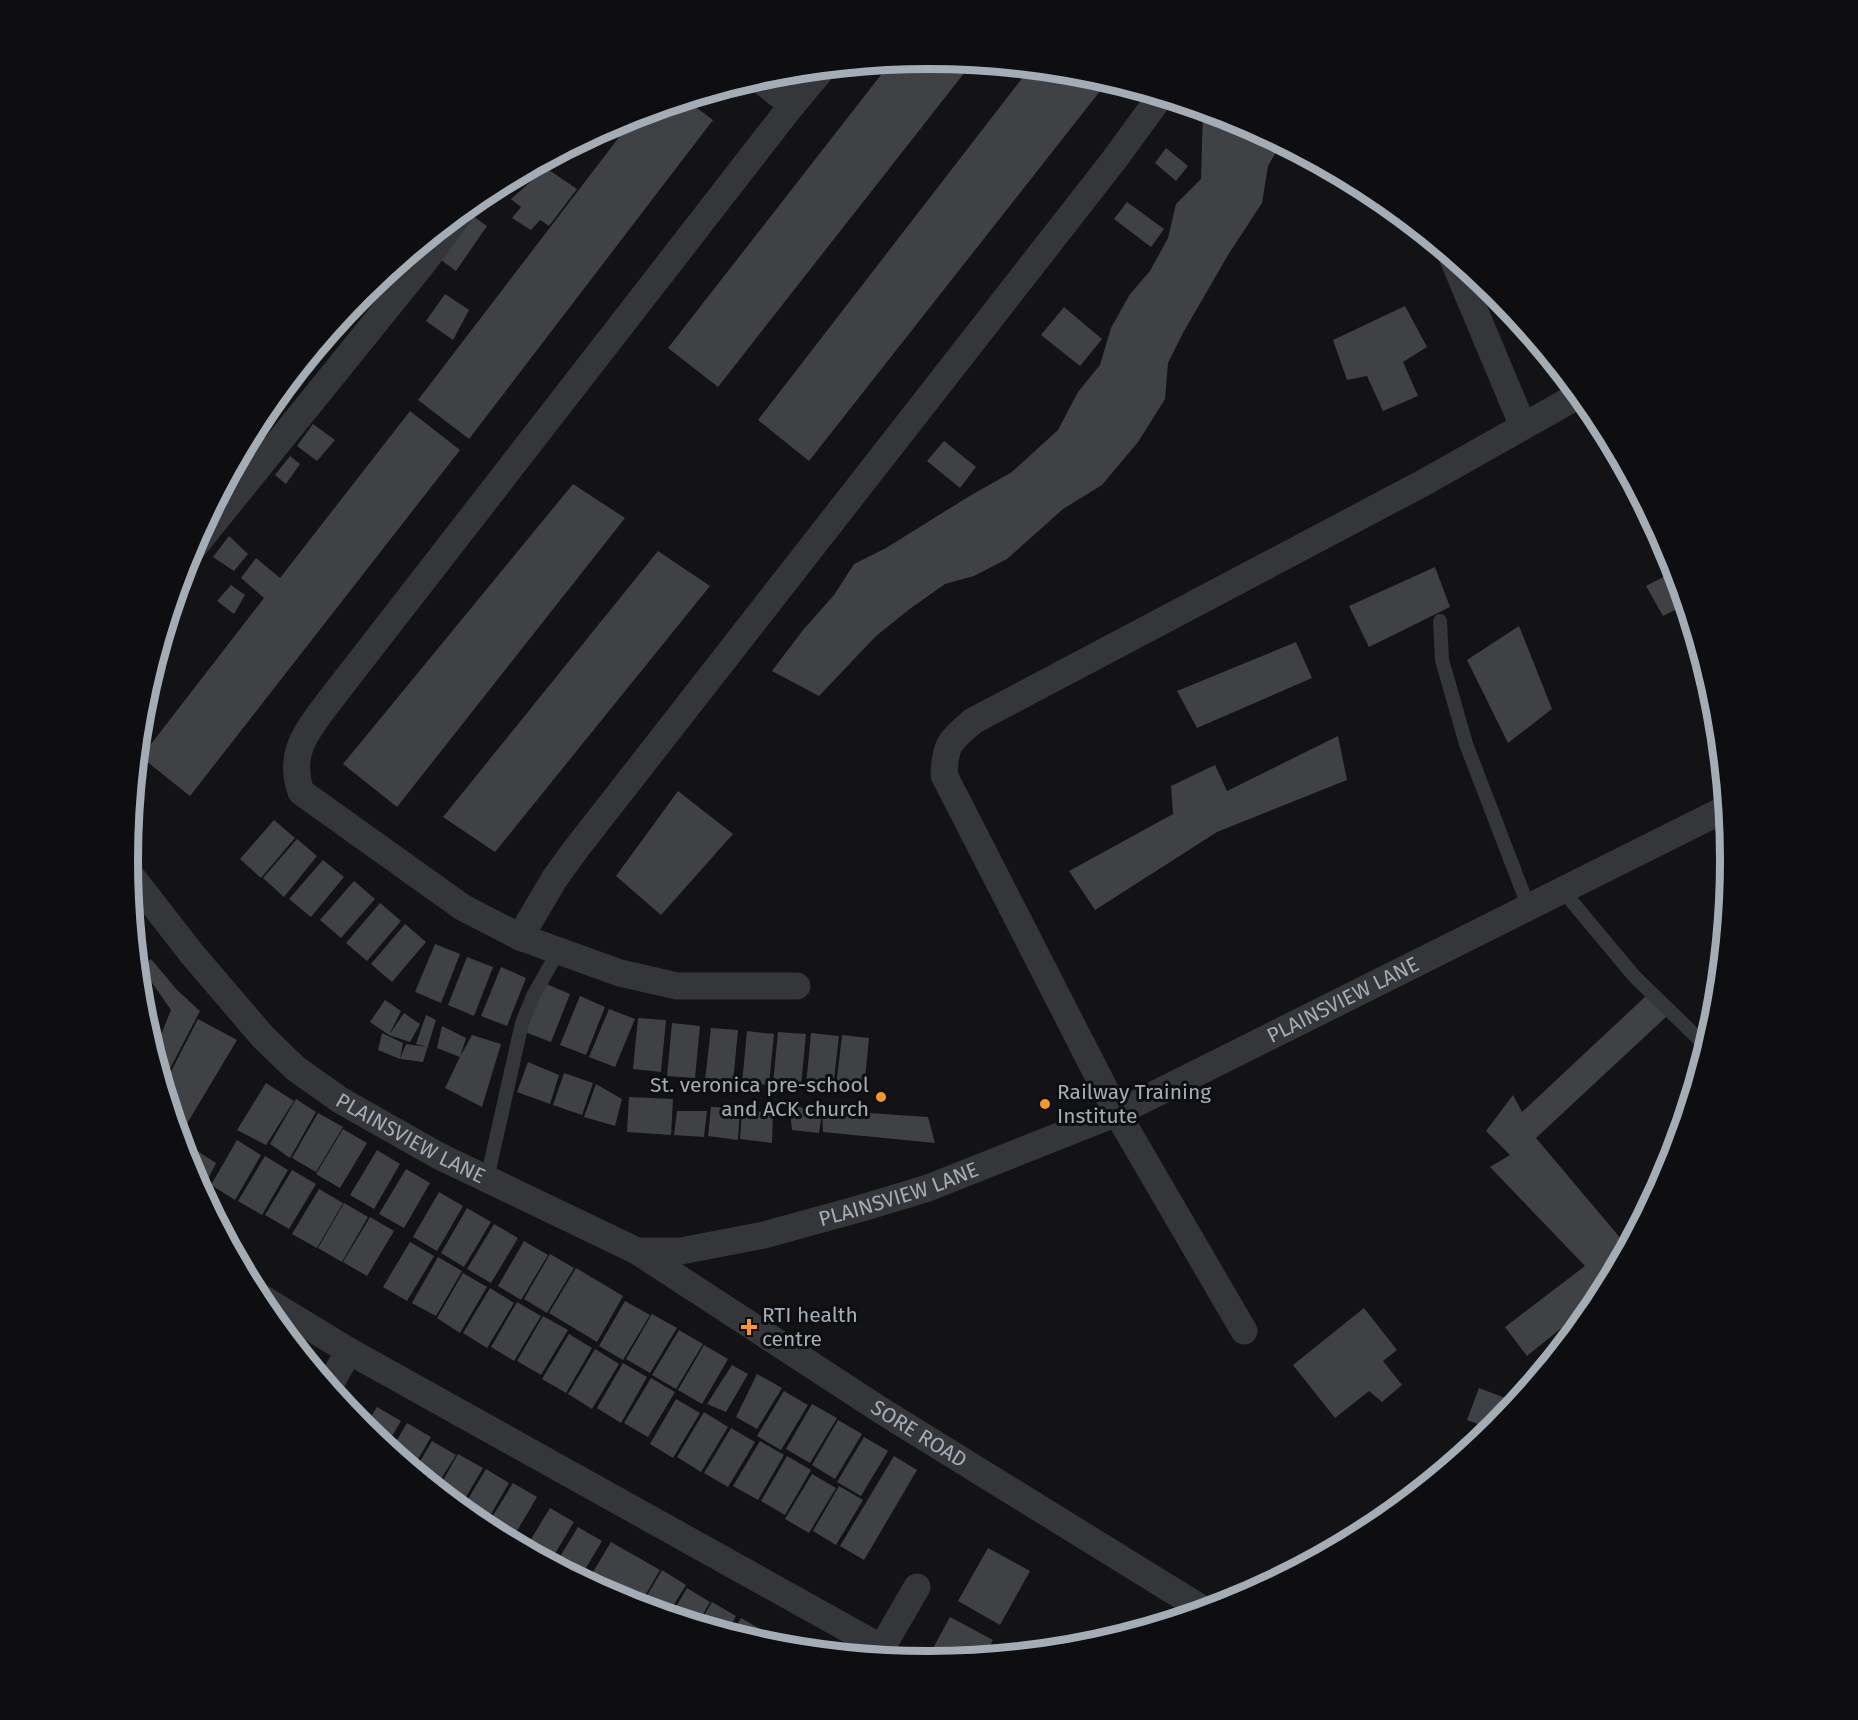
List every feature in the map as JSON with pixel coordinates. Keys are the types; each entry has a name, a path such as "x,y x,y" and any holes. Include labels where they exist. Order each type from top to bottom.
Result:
{"street":[{"path":"797,986 678,986 620,973 520,937 462,907 301,792 295,776 296,754 306,734 327,704 815,78"},
{"path":"768,86 792,105"},
{"path":"520,937 555,878 576,849 1107,170 1156,103"},
{"path":"215,521 445,234"},
{"path":"1460,274 1523,426"},
{"path":"1244,1331 1117,1113 945,775 945,752 954,737 973,721 1423,483 1571,398"},
{"name":"PLAINSVIEW LANE","path":"139,886 192,954 263,1037 294,1068 340,1100 440,1156 637,1251 681,1251 810,1224 928,1188 1117,1113 1718,812"},
{"name":"SORE ROAD","path":"637,1251 882,1411 1195,1605"},
{"path":"276,1307 349,1351 818,1611 874,1649"},
{"path":"332,1380 349,1351"},
{"path":"881,1649 917,1587"}],"lane":[{"path":"1440,621 1442,660 1466,744 1529,908"},
{"path":"1563,891 1634,976 1699,1039"},
{"path":"487,1179 522,1023 534,994 558,952"}],"building":[{"path":"966,70 718,387 668,348 884,71"},
{"path":"1024,75 1102,88 809,461 758,420"},
{"path":"693,105 713,120 469,439 418,400 625,130"},
{"path":"1203,118 1277,150 1268,166 1262,203 1228,255 1168,363 1165,399 1138,442 1102,485 1063,509 1007,559 974,576 945,584 911,608 876,636 819,696 772,671 803,630 834,595 854,564 886,548 1012,472 1058,430 1078,392 1100,365 1111,328 1130,294 1150,271 1168,238 1176,204 1201,179"},
{"path":"1166,148 1188,166 1176,181 1155,163"},
{"path":"546,168 577,189 549,226 540,220 531,230 512,218 521,207 511,199"},
{"path":"1127,202 1164,229 1151,247 1114,219"},
{"path":"473,216 487,226 456,271 441,260"},
{"path":"445,294 469,310 453,340 426,321"},
{"path":"1405,306 1427,347 1403,362 1418,396 1383,411 1367,376 1347,380 1333,340"},
{"path":"1064,307 1102,339 1080,366 1041,335"},
{"path":"410,411 460,450 190,796 145,760 146,751 264,598 241,578 256,558 280,578"},
{"path":"313,424 335,440 317,461 297,446"},
{"path":"944,441 976,467 960,488 927,461"},
{"path":"290,456 300,464 286,484 275,475"},
{"path":"573,484 625,518 397,807 343,764"},
{"path":"229,536 248,554 234,571 213,557"},
{"path":"658,551 710,586 495,852 443,817"},
{"path":"1435,567 1450,607 1369,647 1349,606"},
{"path":"1667,575 1679,608 1663,616 1646,586"},
{"path":"231,585 245,595 234,614 217,601"},
{"path":"1519,626 1552,709 1508,743 1467,660"},
{"path":"1296,642 1312,678 1197,728 1177,691"},
{"path":"1338,736 1347,780 1217,832 1095,910 1069,871 1173,814 1171,786 1215,765 1227,791"},
{"path":"678,791 733,834 661,915 616,876"},
{"path":"274,820 295,838 261,878 240,859"},
{"path":"297,839 317,856 284,897 263,878"},
{"path":"323,860 344,877 311,917 289,899"},
{"path":"354,881 375,899 341,938 320,920"},
{"path":"380,903 401,921 367,961 346,943"},
{"path":"405,924 426,942 392,982 371,964"},
{"path":"435,944 460,954 441,1003 415,992"},
{"path":"467,957 493,967 474,1016 448,1005"},
{"path":"151,959 177,990 200,1011 168,1073 159,1040 171,1010 147,976 145,964"},
{"path":"501,967 526,978 507,1026 481,1016"},
{"path":"544,983 570,994 551,1042 525,1032"},
{"path":"1647,995 1667,1016 1536,1138 1622,1240 1574,1318 1527,1356 1505,1327 1585,1266 1490,1167 1510,1155 1486,1131 1513,1095 1522,1112"},
{"path":"580,996 605,1007 586,1055 560,1045"},
{"path":"385,1000 401,1011 389,1035 370,1022"},
{"path":"609,1009 635,1019 615,1067 589,1057"},
{"path":"404,1013 420,1024 410,1042 389,1035"},
{"path":"426,1015 436,1020 423,1062 400,1059 406,1044 427,1047 416,1044"},
{"path":"638,1018 666,1020 661,1072 633,1069"},
{"path":"198,1019 237,1040 185,1127 168,1076"},
{"path":"672,1023 700,1026 695,1078 667,1076"},
{"path":"442,1026 466,1038 460,1057 437,1048"},
{"path":"711,1028 738,1030 733,1082 705,1080"},
{"path":"747,1031 774,1034 769,1085 742,1083"},
{"path":"778,1032 806,1034 801,1086 773,1083"},
{"path":"382,1033 403,1043 400,1059 378,1050"},
{"path":"811,1033 839,1036 833,1088 806,1085"},
{"path":"472,1035 501,1044 482,1107 445,1088"},
{"path":"842,1035 869,1038 864,1090 836,1087"},
{"path":"528,1062 559,1075 550,1104 517,1092"},
{"path":"564,1073 593,1083 582,1115 553,1105"},
{"path":"266,1083 294,1101 266,1145 237,1130"},
{"path":"596,1084 622,1099 615,1126 584,1117"},
{"path":"629,1097 673,1099 671,1135 627,1132"},
{"path":"296,1099 316,1112 290,1158 270,1144"},
{"path":"789,1104 822,1113 819,1133 792,1130"},
{"path":"711,1107 740,1108 738,1140 708,1136"},
{"path":"677,1111 707,1111 704,1137 674,1135"},
{"path":"742,1111 773,1112 772,1143 740,1139"},
{"path":"854,1112 928,1117 935,1143 823,1132 822,1113"},
{"path":"318,1113 343,1127 316,1172 292,1158"},
{"path":"343,1129 367,1143 340,1188 316,1174"},
{"path":"237,1140 261,1155 235,1200 211,1185"},
{"path":"192,1148 216,1163 207,1182"},
{"path":"377,1150 400,1164 374,1209 350,1195"},
{"path":"265,1156 288,1170 262,1215 238,1201"},
{"path":"406,1169 430,1183 404,1228 379,1214"},
{"path":"292,1170 316,1184 289,1229 265,1215"},
{"path":"319,1189 343,1203 317,1248 292,1234"},
{"path":"439,1192 463,1206 437,1251 413,1237"},
{"path":"344,1203 368,1217 342,1262 318,1248"},
{"path":"467,1208 491,1222 464,1267 441,1253"},
{"path":"370,1217 394,1231 367,1276 343,1262"},
{"path":"494,1224 518,1238 491,1283 467,1269"},
{"path":"524,1241 548,1255 521,1300 498,1286"},
{"path":"410,1242 434,1256 407,1301 383,1287"},
{"path":"550,1254 574,1268 547,1313 524,1299"},
{"path":"438,1257 462,1271 436,1316 412,1303"},
{"path":"576,1268 623,1296 597,1342 549,1313"},
{"path":"463,1273 487,1287 460,1333 437,1318"},
{"path":"490,1288 514,1303 487,1348 463,1333"},
{"path":"625,1301 650,1315 623,1360 599,1346"},
{"path":"517,1302 541,1316 514,1361 491,1347"},
{"path":"1364,1308 1397,1350 1383,1361 1402,1385 1382,1402 1369,1391 1335,1418 1293,1365"},
{"path":"652,1314 677,1328 650,1373 626,1359"},
{"path":"543,1316 568,1330 541,1375 517,1361"},
{"path":"679,1330 703,1344 676,1389 652,1375"},
{"path":"569,1334 592,1348 566,1393 542,1379"},
{"path":"704,1345 728,1359 702,1404 678,1390"},
{"path":"595,1349 619,1364 592,1409 568,1394"},
{"path":"623,1363 647,1377 621,1423 597,1408"},
{"path":"732,1365 748,1374 726,1412 707,1404"},
{"path":"757,1374 782,1388 757,1429 736,1417"},
{"path":"651,1378 675,1392 648,1437 624,1423"},
{"path":"1479,1388 1508,1399 1482,1425 1467,1420"},
{"path":"784,1391 808,1405 781,1450 757,1436"},
{"path":"676,1399 700,1413 673,1458 650,1444"},
{"path":"812,1404 837,1418 810,1463 786,1449"},
{"path":"377,1407 401,1421 390,1439 370,1419"},
{"path":"704,1412 728,1427 701,1472 677,1457"},
{"path":"838,1420 862,1434 835,1479 812,1465"},
{"path":"407,1423 431,1437 416,1463 395,1443"},
{"path":"731,1428 755,1442 728,1487 704,1473"},
{"path":"864,1437 888,1451 861,1496 837,1482"},
{"path":"432,1441 456,1455 439,1482 418,1464"},
{"path":"760,1441 784,1455 758,1500 733,1486"},
{"path":"458,1454 483,1468 464,1500 441,1483"},
{"path":"787,1456 811,1470 785,1515 761,1501"},
{"path":"894,1456 917,1470 864,1560 840,1546"},
{"path":"486,1469 509,1483 489,1517 466,1502"},
{"path":"812,1474 836,1488 809,1533 785,1519"},
{"path":"513,1483 537,1497 515,1534 491,1519"},
{"path":"839,1486 863,1500 836,1545 813,1531"},
{"path":"550,1508 574,1522 554,1556 529,1542"},
{"path":"578,1527 602,1541 584,1571 559,1559"},
{"path":"611,1542 660,1570 644,1598 591,1575"},
{"path":"988,1548 1030,1571 1000,1625 958,1601"},
{"path":"662,1570 686,1585 672,1608 646,1598"},
{"path":"687,1588 710,1602 701,1617 675,1609"},
{"path":"712,1602 736,1616 731,1626 703,1618"},
{"path":"950,1617 993,1640 988,1648 932,1651"},
{"path":"741,1618 766,1632 765,1634 736,1627"}],"place":[{"name":"St. veronica pre-school and ACK church","path":"881,1097"},
{"name":"Railway Training Institute","path":"1045,1104"},
{"name":"RTI health centre","path":"749,1327"}]}
